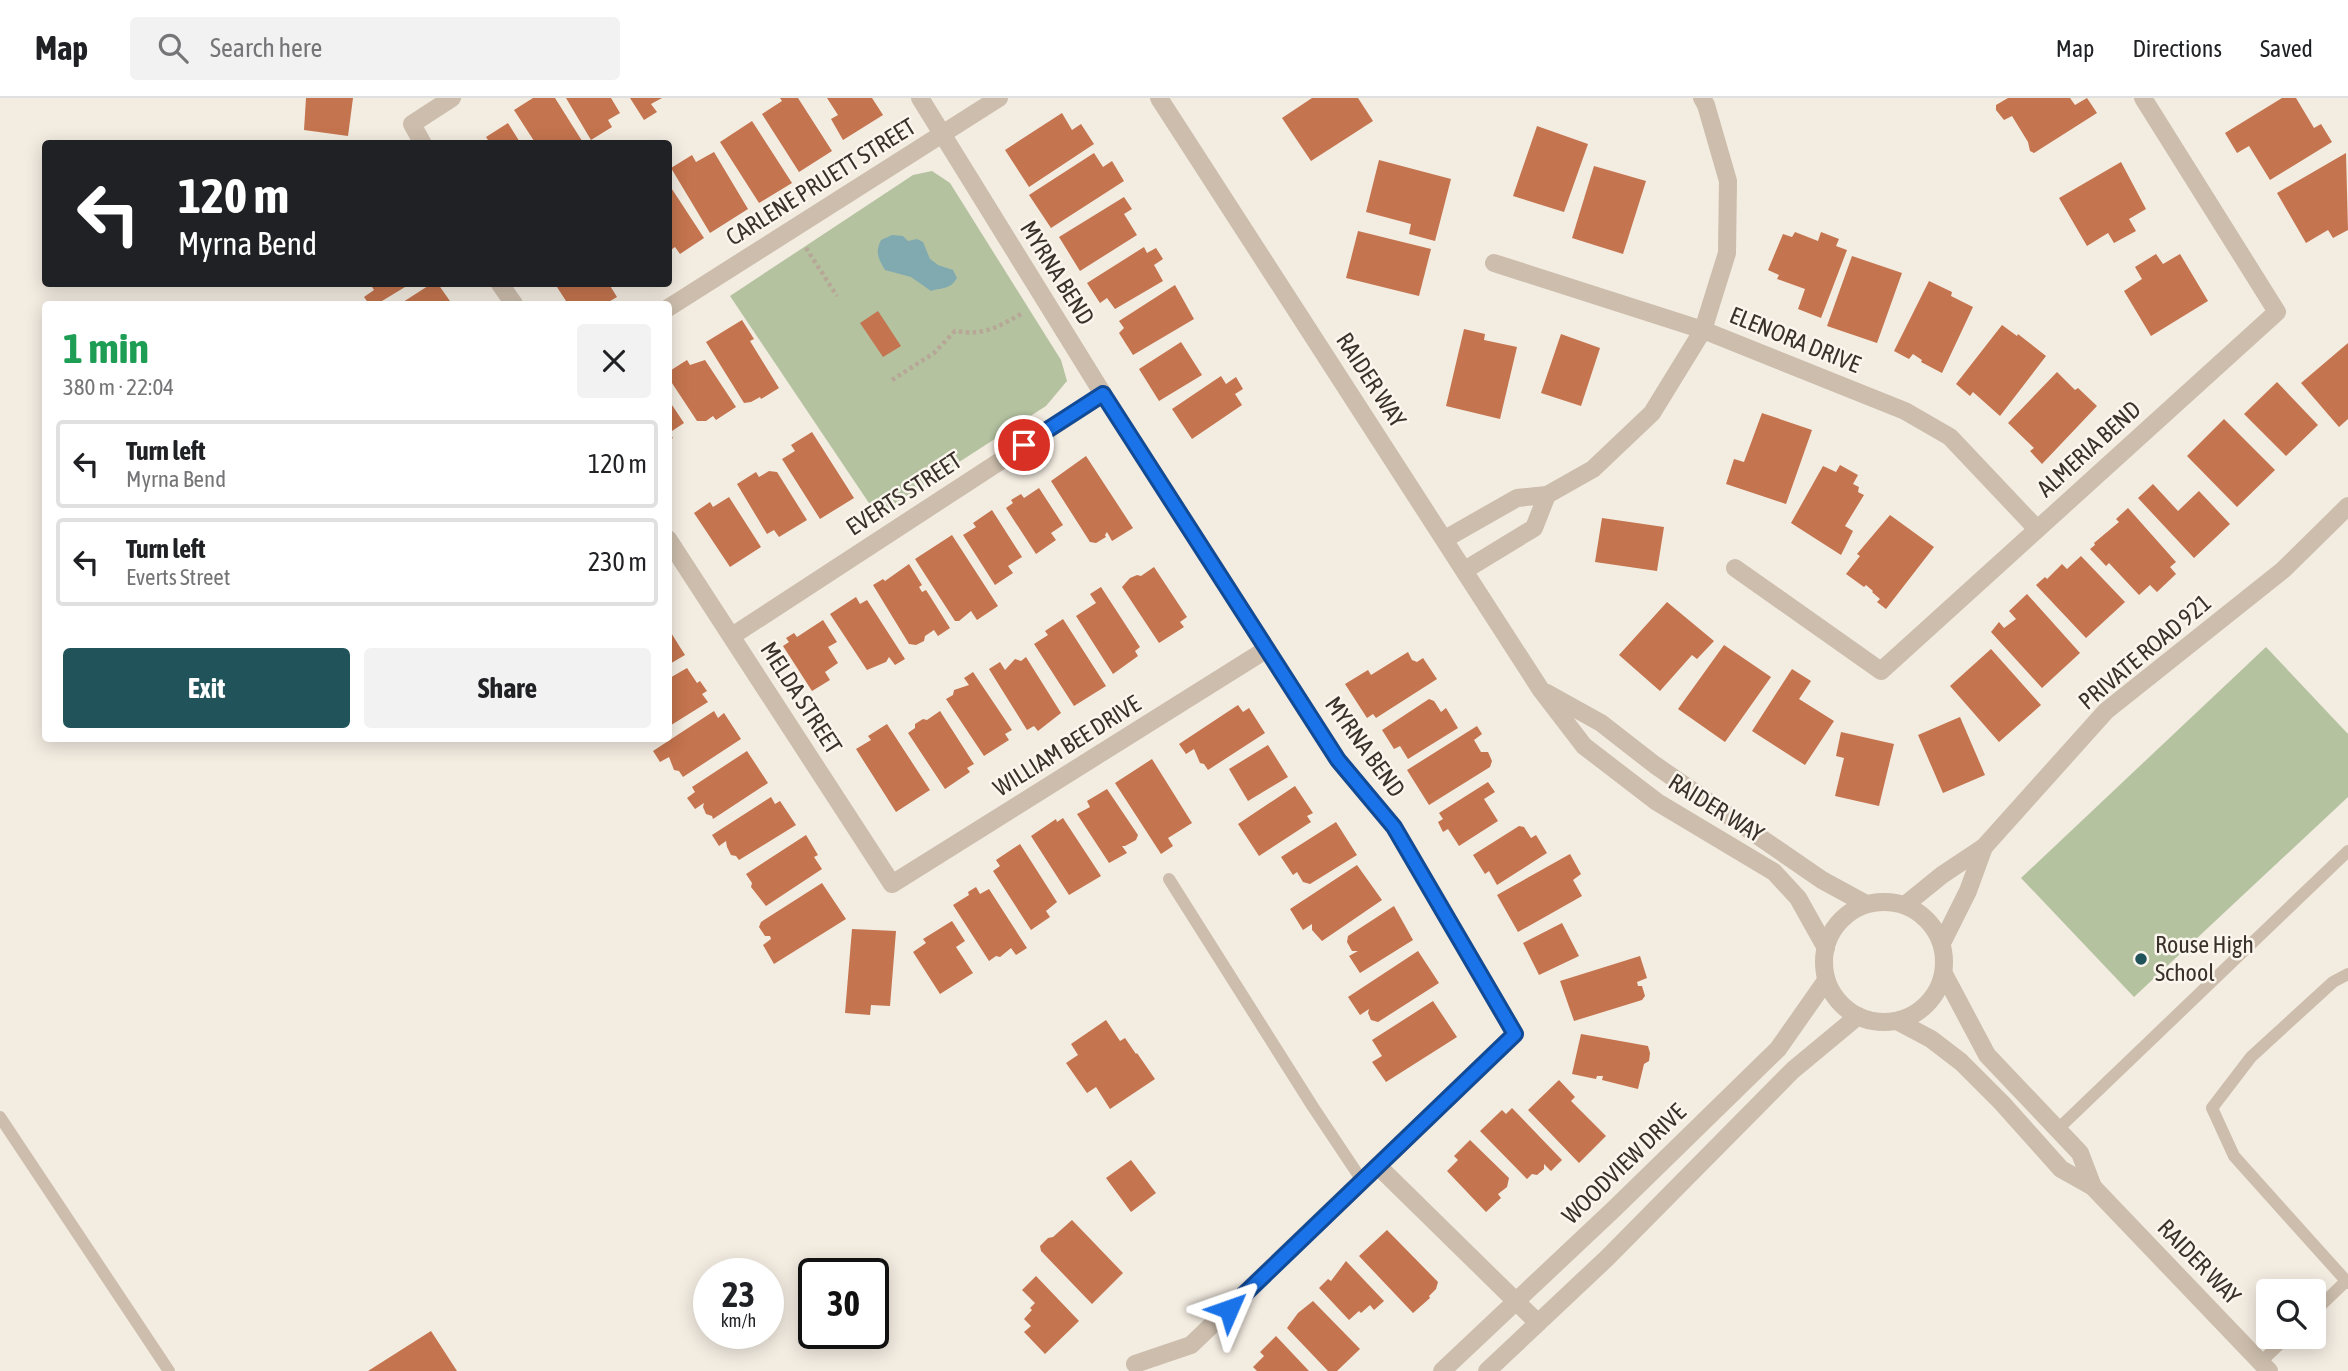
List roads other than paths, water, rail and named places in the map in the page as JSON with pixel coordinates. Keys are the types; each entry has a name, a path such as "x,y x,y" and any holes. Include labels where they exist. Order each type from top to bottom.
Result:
{"street":[{"path":"421,140 412,124 452,98"},
{"name":"MYRNA BEND","path":"920,98 1103,394 1338,760 1394,827 1515,1034 1191,1345 1135,1364"},
{"name":"CARLENE PRUETT STREET","path":"672,305 999,98"},
{"name":"RAIDER WAY","path":"1158,98 1541,690 1584,746 1657,802 1773,872 1798,898 1826,948"},
{"path":"1445,539 1517,498 1547,495 1593,469 1652,413 1703,330 1727,253 1728,181 1702,98"},
{"name":"ALMERIA BEND","path":"1735,568 1881,671 2277,312 2143,98"},
{"name":"ELENORA DRIVE","path":"1494,262 1703,330 1905,411 1950,437 2037,529"},
{"name":"EVERTS STREET","path":"732,636 1103,394"},
{"path":"1465,570 1534,528 1547,495"},
{"name":"PRIVATE ROAD 921","path":"1905,905 1942,875 1984,847 2106,711 2283,570 2348,506"},
{"name":"MELDA STREET","path":"672,545 892,884"},
{"name":"WILLIAM BEE DRIVE","path":"892,884 1267,649"},
{"name":"RAIDER WAY","path":"1541,690 1601,723 1655,765 1822,880 1866,904"},
{"name":"PRIVATE ROAD 921","path":"1942,943 1968,891 1984,847"},
{"path":"1886,902 1905,905 1922,915 1935,929 1942,943 1944,974 1930,1001 1915,1013 1897,1021 1878,1021 1858,1016 1842,1004 1825,982 1826,948 1834,929 1848,914 1866,904 1886,902"},
{"name":"RAIDER WAY","path":"1944,974 1987,1055 2080,1153 2093,1187"},
{"name":"WOODVIEW DRIVE","path":"1442,1371 1778,1049 1825,982"},
{"path":"1487,1371 1616,1249 1793,1070 1858,1016"},
{"name":"RAIDER WAY","path":"1897,1021 1931,1039 1961,1062 2061,1169 2093,1187 2265,1367"},
{"path":"1379,1167 1538,1323"}],"lane":[{"path":"2058,1129 2348,850"},
{"path":"1169,879 1363,1182"},
{"path":"2326,1301 2347,1282 2234,1157 2212,1108 2251,1057 2333,982 2348,974"},
{"path":"0,1118 169,1371"},
{"path":"2265,1367 2278,1349"}],"water":[{"path":"892,235 903,236 908,241 917,239 923,242 930,259 953,270 957,278 949,286 931,291 911,277 885,270 878,248 881,240"}],"place":[{"name":"Rouse High School","path":"2141,959"}]}
